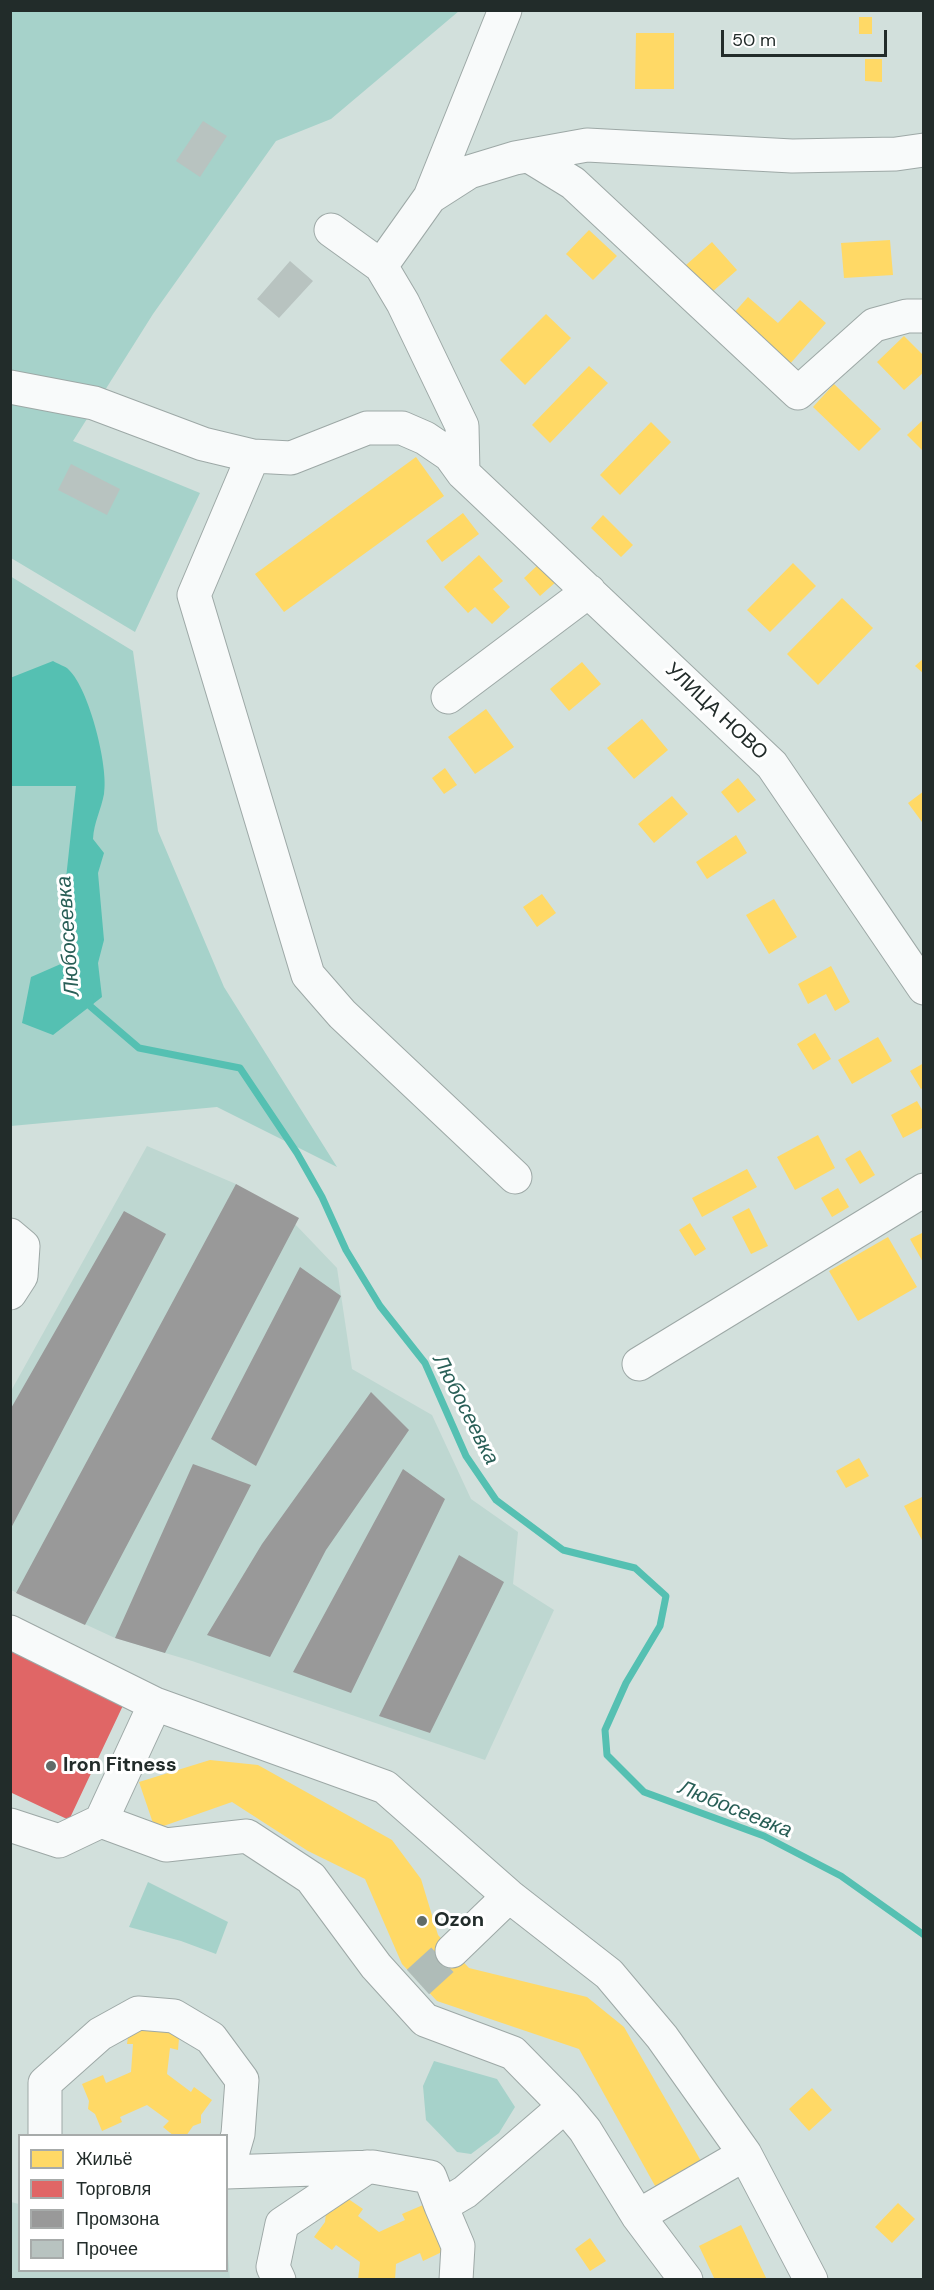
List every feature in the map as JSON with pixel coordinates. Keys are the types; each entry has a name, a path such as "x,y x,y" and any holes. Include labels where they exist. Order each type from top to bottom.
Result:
{"street":[{"path":"381,266 430,197 505,10"},
{"path":"430,197 469,172 529,156 587,145 792,156 896,154 924,150"},
{"path":"529,156 573,183 798,393 874,325 907,316 924,315"},
{"path":"331,230 381,266 403,303 462,426 463,473"},
{"name":"УЛИЦА НОВО","path":"10,387 94,403 203,444 253,456 291,458 367,428 402,428 450,454 463,473 772,765 924,988"},
{"path":"253,456 194,595 308,975 342,1014 515,1177"},
{"path":"448,697 589,591"},
{"path":"639,1364 924,1190"},
{"path":"10,1235 23,1246 21,1276 10,1293"},
{"path":"10,1632 155,1704 385,1787 508,1896 609,1974 662,2037 745,2154 811,2280"},
{"path":"10,1826 58,1841 101,1821 155,1704"},
{"path":"101,1821 166,1845 247,1836 311,1878 376,1966 411,1989 425,2020 513,2053 565,2106 585,2130 638,2216 686,2280"},
{"path":"452,1951 508,1896"},
{"path":"45,2134 45,2083 100,2034 138,2013 174,2016 211,2038 242,2080 238,2134 228,2169"},
{"path":"441,2206 465,2192 565,2106"},
{"path":"638,2216 745,2154"},
{"path":"279,2280 273,2267 282,2224 367,2168"},
{"path":"228,2172 367,2168 430,2177 458,2246 456,2280"}],"shaded area":[{"path":"11,11 459,11 331,119 276,141 153,314 73,441 200,493 135,632 11,558"},
{"path":"10,576 133,651 158,831 224,987 337,1167 217,1107 11,1126"},
{"path":"147,1146 236,1184 294,1223 337,1268 352,1369 432,1415 471,1499 518,1532 513,1584 554,1610 485,1760 192,1661 115,1638 11,1590 11,1391"},
{"path":"148,1882 228,1922 216,1954 181,1941 129,1927"},
{"path":"434,2061 497,2079 515,2107 499,2133 471,2154 457,2152 426,2120 423,2086"},
{"path":"11,2202 18,2204 18,2272 228,2272 228,2254 230,2279 11,2279"}],"water":[{"path":"53,661 69,670 84,694 96,729 105,782 93,839 104,853 98,873 104,940 98,963 102,997 53,1035 22,1023 31,977 63,963 63,906 76,786 12,786 10,678"}],"building: Жильё":[{"path":"859,17 872,17 872,34 859,34"},
{"path":"636,33 674,33 674,89 635,89"},
{"path":"865,59 882,59 882,82 865,81"},
{"path":"589,230 617,256 593,280 566,254"},
{"path":"890,240 893,275 844,278 841,243"},
{"path":"712,242 737,270 711,293 686,265"},
{"path":"748,297 778,323 800,300 826,323 782,373 726,322"},
{"path":"546,314 571,338 525,385 500,360"},
{"path":"904,336 924,356 924,372 904,390 877,362"},
{"path":"589,366 608,383 550,443 532,425"},
{"path":"834,384 881,429 859,451 813,407"},
{"path":"924,419 924,452 907,435"},
{"path":"651,422 671,442 620,495 600,475"},
{"path":"416,457 444,496 284,612 255,574"},
{"path":"463,513 479,534 442,562 426,541"},
{"path":"603,515 633,545 621,557 591,528"},
{"path":"479,555 503,581 493,589 510,607 492,624 475,607 468,613 444,587"},
{"path":"540,563 557,581 540,596 524,578"},
{"path":"793,563 816,586 770,632 747,610"},
{"path":"842,598 873,628 818,685 787,654"},
{"path":"924,658 924,674 915,666"},
{"path":"582,662 601,684 569,711 550,689"},
{"path":"486,709 514,747 475,774 448,737"},
{"path":"642,719 668,750 634,779 607,748"},
{"path":"445,768 457,785 444,794 432,778"},
{"path":"738,778 756,800 738,813 721,792"},
{"path":"924,791 924,820 922,822 908,803"},
{"path":"672,796 688,814 654,843 638,824"},
{"path":"736,835 747,853 707,879 696,862"},
{"path":"542,894 556,913 537,927 523,907"},
{"path":"774,899 797,937 769,954 746,915"},
{"path":"831,966 850,1002 835,1011 826,994 808,1004 798,984"},
{"path":"815,1033 831,1059 813,1070 797,1044"},
{"path":"878,1037 892,1061 852,1084 838,1060"},
{"path":"924,1063 924,1087 921,1089 910,1071"},
{"path":"917,1101 924,1113 924,1127 903,1138 891,1115"},
{"path":"818,1135 835,1168 795,1190 777,1157"},
{"path":"860,1150 875,1175 860,1184 845,1159"},
{"path":"747,1169 757,1187 702,1217 692,1198"},
{"path":"838,1188 849,1207 832,1217 821,1198"},
{"path":"749,1208 768,1246 751,1254 732,1217"},
{"path":"690,1223 706,1249 695,1256 679,1230"},
{"path":"924,1232 924,1264 910,1239"},
{"path":"888,1237 917,1287 858,1321 829,1271"},
{"path":"859,1458 869,1476 846,1488 836,1471"},
{"path":"924,1496 924,1539 922,1540 904,1506"},
{"path":"210,1760 258,1765 392,1840 421,1879 438,1935 469,1968 587,1997 624,2027 705,2168 659,2193 579,2049 437,2001 402,1964 365,1879 308,1851 232,1802 155,1829 139,1782"},
{"path":"130,2022 180,2027 178,2050 170,2048 167,2074 191,2092 194,2087 212,2100 201,2115 201,2123 193,2126 187,2134 172,2134 163,2127 169,2121 147,2105 120,2117 122,2122 102,2131 95,2114 88,2109 89,2101 82,2084 103,2075 106,2083 131,2072 133,2044 127,2044"},
{"path":"812,2088 832,2110 809,2131 789,2109"},
{"path":"344,2196 363,2209 358,2216 379,2232 405,2220 402,2214 423,2205 444,2251 423,2261 420,2253 396,2264 395,2280 358,2280 360,2262 336,2245 332,2250 314,2237 325,2222 326,2213 333,2211"},
{"path":"898,2203 915,2219 892,2243 875,2227"},
{"path":"741,2225 767,2280 715,2280 699,2246"},
{"path":"590,2238 606,2261 590,2271 575,2249"}],"building: Торговля":[{"path":"10,1641 127,1697 69,1820 12,1793 10,1795"}],"building: Промзона":[{"path":"236,1184 299,1218 85,1625 16,1593"},
{"path":"124,1211 166,1234 10,1530 10,1410"},
{"path":"300,1267 341,1296 256,1466 211,1439"},
{"path":"371,1392 409,1430 326,1550 270,1657 207,1635 262,1544"},
{"path":"193,1464 251,1485 165,1653 115,1638"},
{"path":"403,1469 445,1499 351,1693 293,1672"},
{"path":"459,1555 504,1582 430,1733 379,1716"}],"building: Прочее":[{"path":"203,121 227,136 200,177 176,161"},
{"path":"290,261 313,281 279,318 257,299"},
{"path":"71,464 120,489 107,515 58,490"}],"waterway":[{"name":"Любосеевка","path":"90,997 90,1006 139,1048 240,1068 297,1153 322,1197 346,1250 380,1306 425,1363 466,1456 496,1500 563,1550 635,1568 666,1596 660,1626 626,1683 605,1730 607,1755 644,1792 764,1836 841,1876 924,1935"}],"tunnel":[{"path":"418,1982 452,1951"}],"place":[{"name":"Iron Fitness","path":"51,1766"},
{"name":"Ozon","path":"422,1921"}]}
